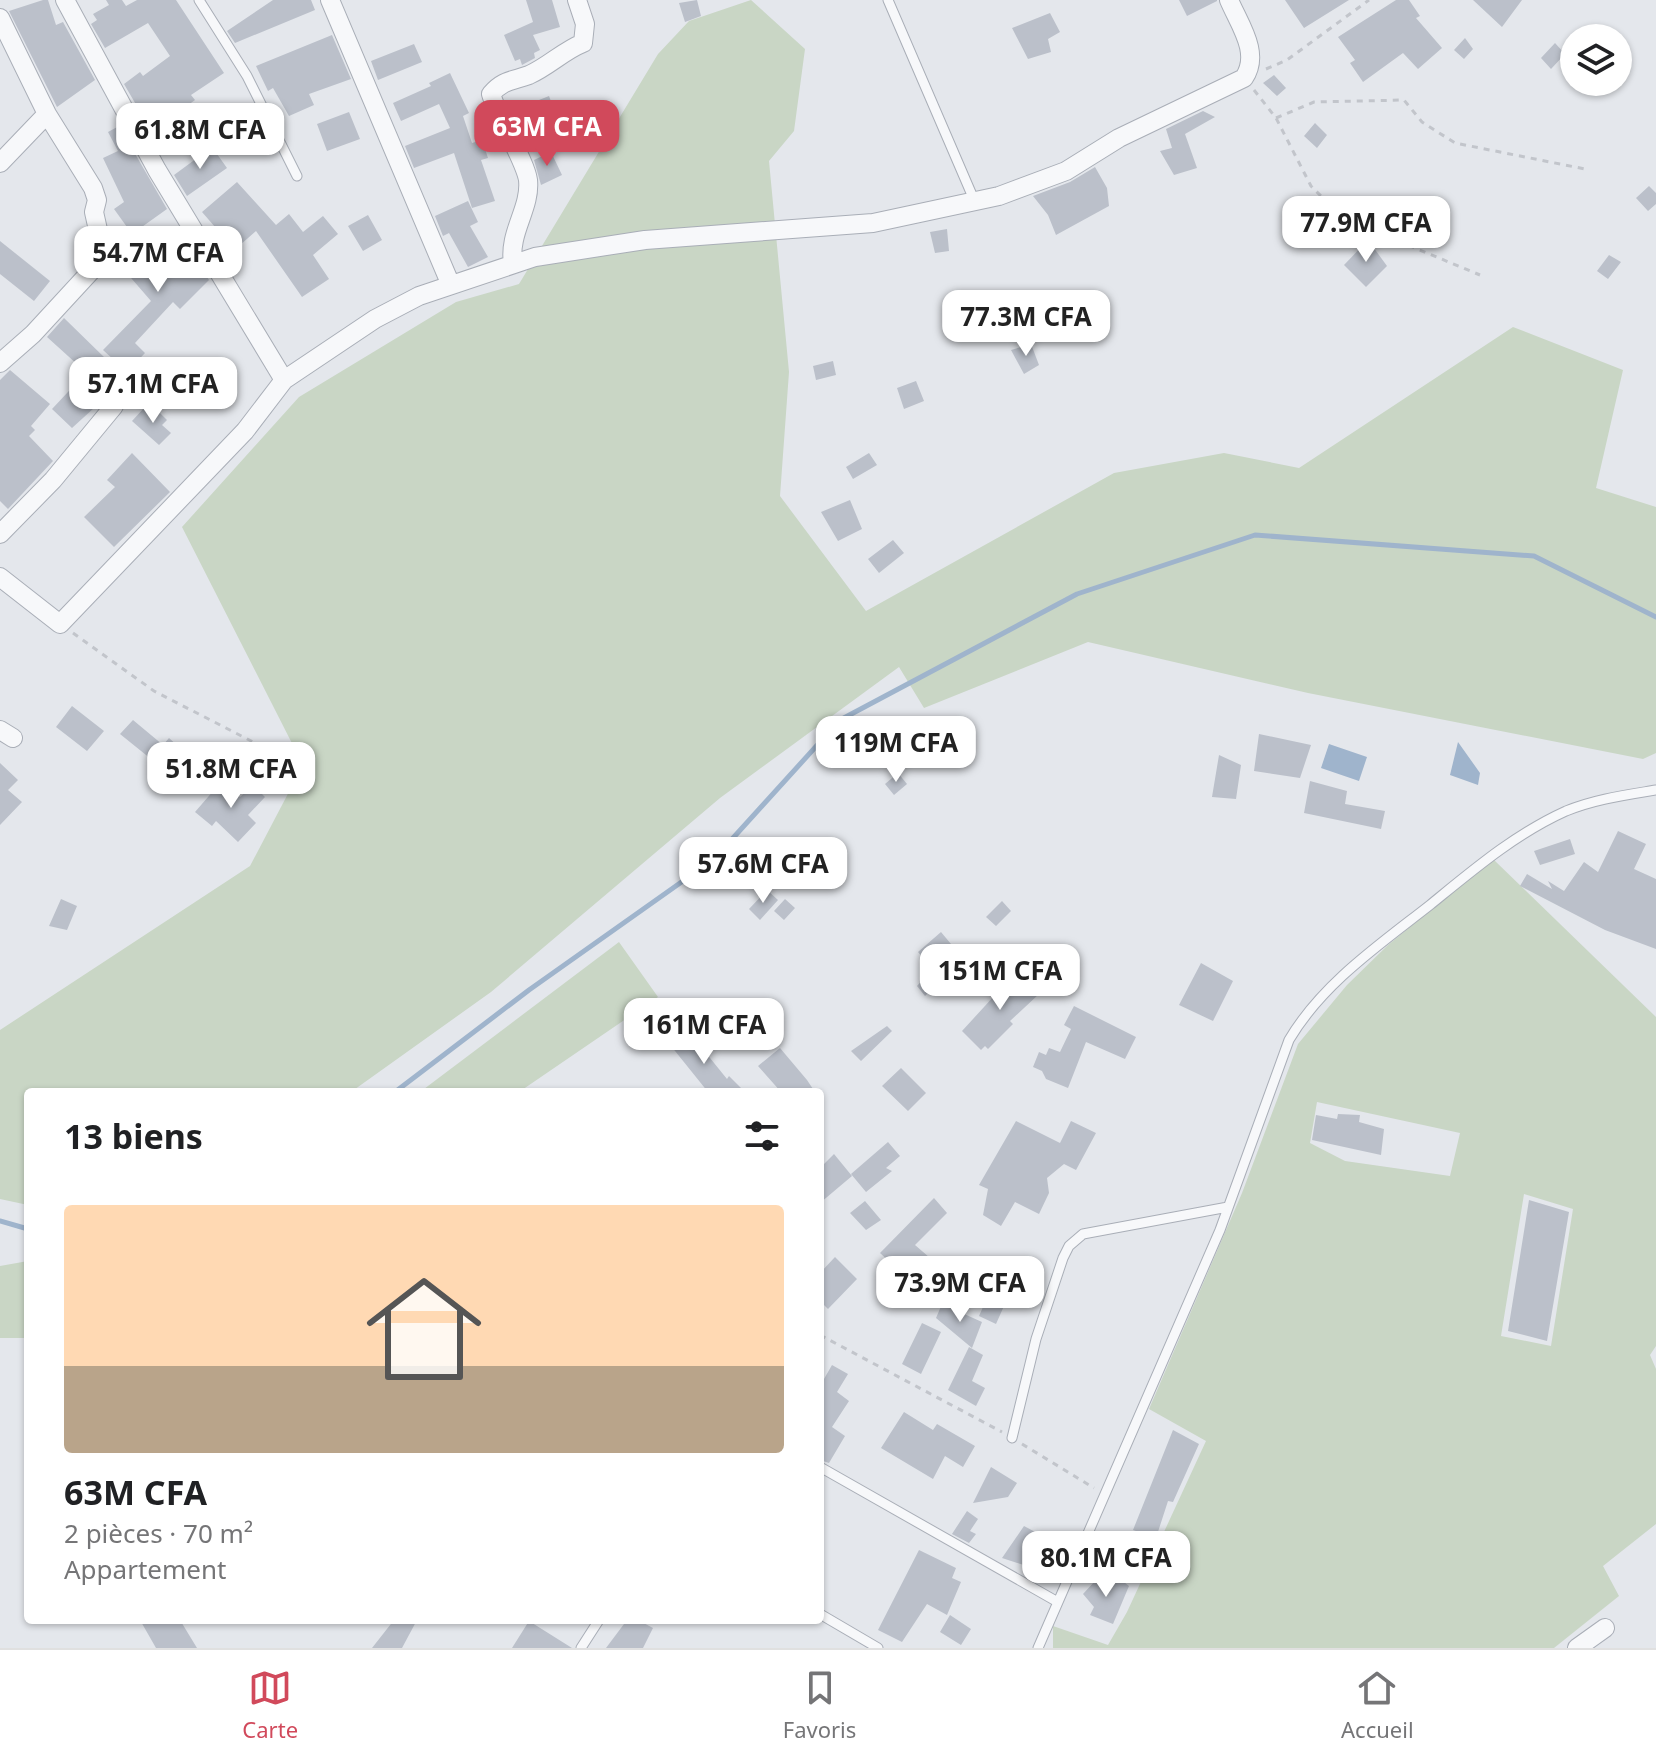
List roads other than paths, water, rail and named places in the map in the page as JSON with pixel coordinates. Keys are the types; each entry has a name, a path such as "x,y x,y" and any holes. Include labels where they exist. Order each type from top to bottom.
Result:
{"street":[{"path":"65,0 157,170 284,380"},
{"path":"330,0 450,283"},
{"path":"513,264 510,246 527,194 528,176 491,94 502,82 528,75 566,50 583,43 585,24 577,0"},
{"path":"0,577 60,624 245,431 284,380 375,319 450,283 513,264 645,240 873,223 975,202 1066,171 1119,138 1244,78 1252,67 1251,50 1229,0"},
{"path":"0,18 47,114 93,188 104,257 33,334 1,360"},
{"path":"0,163 47,114"},
{"path":"0,534 53,480 114,406"},
{"path":"1577,1648 1605,1628"}],"lane":[{"path":"199,0 247,76 297,176"},
{"path":"888,0 975,202"},
{"path":"1038,1648 1228,1207 1289,1040 1305,1012 1330,987 1493,854 1534,827 1595,802 1656,790"},
{"path":"1012,1438 1036,1339 1069,1246 1083,1234 1228,1207"},
{"path":"824,1469 1056,1601"},
{"path":"824,1616 878,1648"},
{"path":"581,1648 596,1624"},
{"path":"1048,1626 1048,1648"}],"water":[{"path":"1458,742 1480,773 1478,785 1450,775"},
{"path":"1329,744 1367,757 1359,781 1321,768"}],"waterway":[{"path":"400,1088 529,990 714,859 840,720 1077,594 1255,535 1534,556 1656,617"},
{"path":"0,1221 24,1228"}]}
